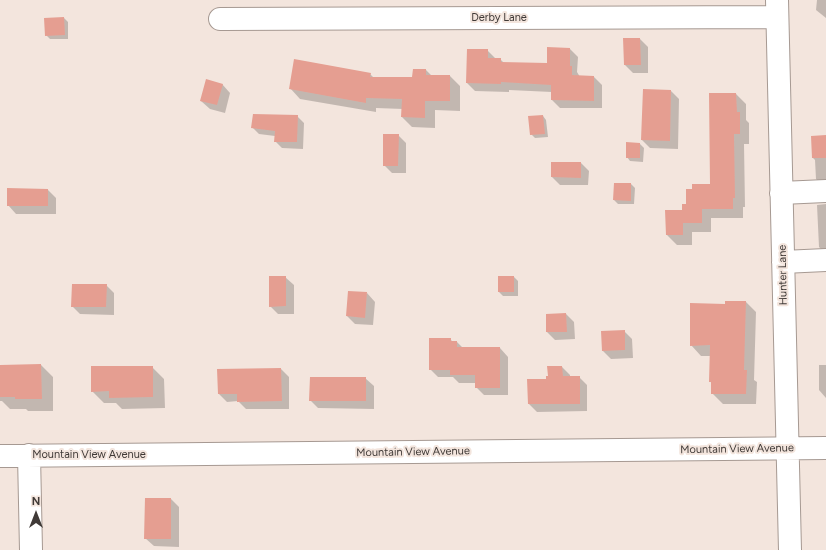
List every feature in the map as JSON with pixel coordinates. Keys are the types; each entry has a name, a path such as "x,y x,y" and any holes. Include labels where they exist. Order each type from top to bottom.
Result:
{"street":[{"name":"Derby Lane","path":"220,19 777,8"},
{"name":"Hunter Lane","path":"777,8 790,550"},
{"path":"782,193 826,191"},
{"path":"783,262 826,260"},
{"name":"Mountain View Avenue","path":"0,456 826,448"},
{"path":"29,456 30,550"}],"building":[{"path":"64,17 65,35 45,36 44,18"},
{"path":"623,38 640,38 641,65 624,65"},
{"path":"547,47 570,48 570,66 572,66 572,75 594,76 594,101 551,100 551,85 501,82 501,84 466,83 467,49 488,49 488,58 501,58 501,62 547,63"},
{"path":"294,59 371,73 370,77 412,77 413,69 426,69 426,75 450,75 450,101 425,101 425,118 401,117 402,99 366,98 366,103 289,89"},
{"path":"206,79 223,84 217,105 200,101"},
{"path":"643,89 671,90 670,141 641,140"},
{"path":"709,93 736,93 737,112 740,112 740,134 734,134 735,198 733,198 733,209 702,209 702,223 683,223 683,235 666,235 665,210 682,210 682,204 686,204 686,189 692,189 692,184 710,184"},
{"path":"253,114 298,115 297,142 274,142 275,131 251,128"},
{"path":"543,115 545,134 530,135 528,116"},
{"path":"383,134 399,134 398,166 383,166"},
{"path":"826,135 826,158 812,158 811,136"},
{"path":"626,142 640,143 640,158 626,158"},
{"path":"551,162 581,162 581,178 551,177"},
{"path":"614,183 631,183 631,201 613,200"},
{"path":"7,188 48,189 48,206 7,206"},
{"path":"269,276 286,276 286,306 269,307"},
{"path":"498,276 514,276 514,292 498,292"},
{"path":"72,284 107,284 106,307 71,307"},
{"path":"348,291 367,292 365,318 346,316"},
{"path":"725,301 746,301 744,370 747,370 746,394 711,394 711,382 709,382 710,345 690,346 690,303 725,304"},
{"path":"566,313 567,332 546,332 546,314"},
{"path":"625,330 625,350 602,351 601,331"},
{"path":"429,338 451,338 451,341 457,341 457,347 500,347 500,388 475,388 475,375 450,375 450,370 429,370"},
{"path":"41,364 42,399 15,399 15,397 0,397 0,365"},
{"path":"91,366 153,366 153,397 109,398 109,391 91,392"},
{"path":"547,366 562,366 563,376 580,376 580,404 528,404 527,379 546,379 546,376 548,376"},
{"path":"281,368 282,401 237,402 237,394 218,394 217,369"},
{"path":"310,377 366,377 366,401 309,401"},
{"path":"145,498 171,498 171,539 144,539"}]}
